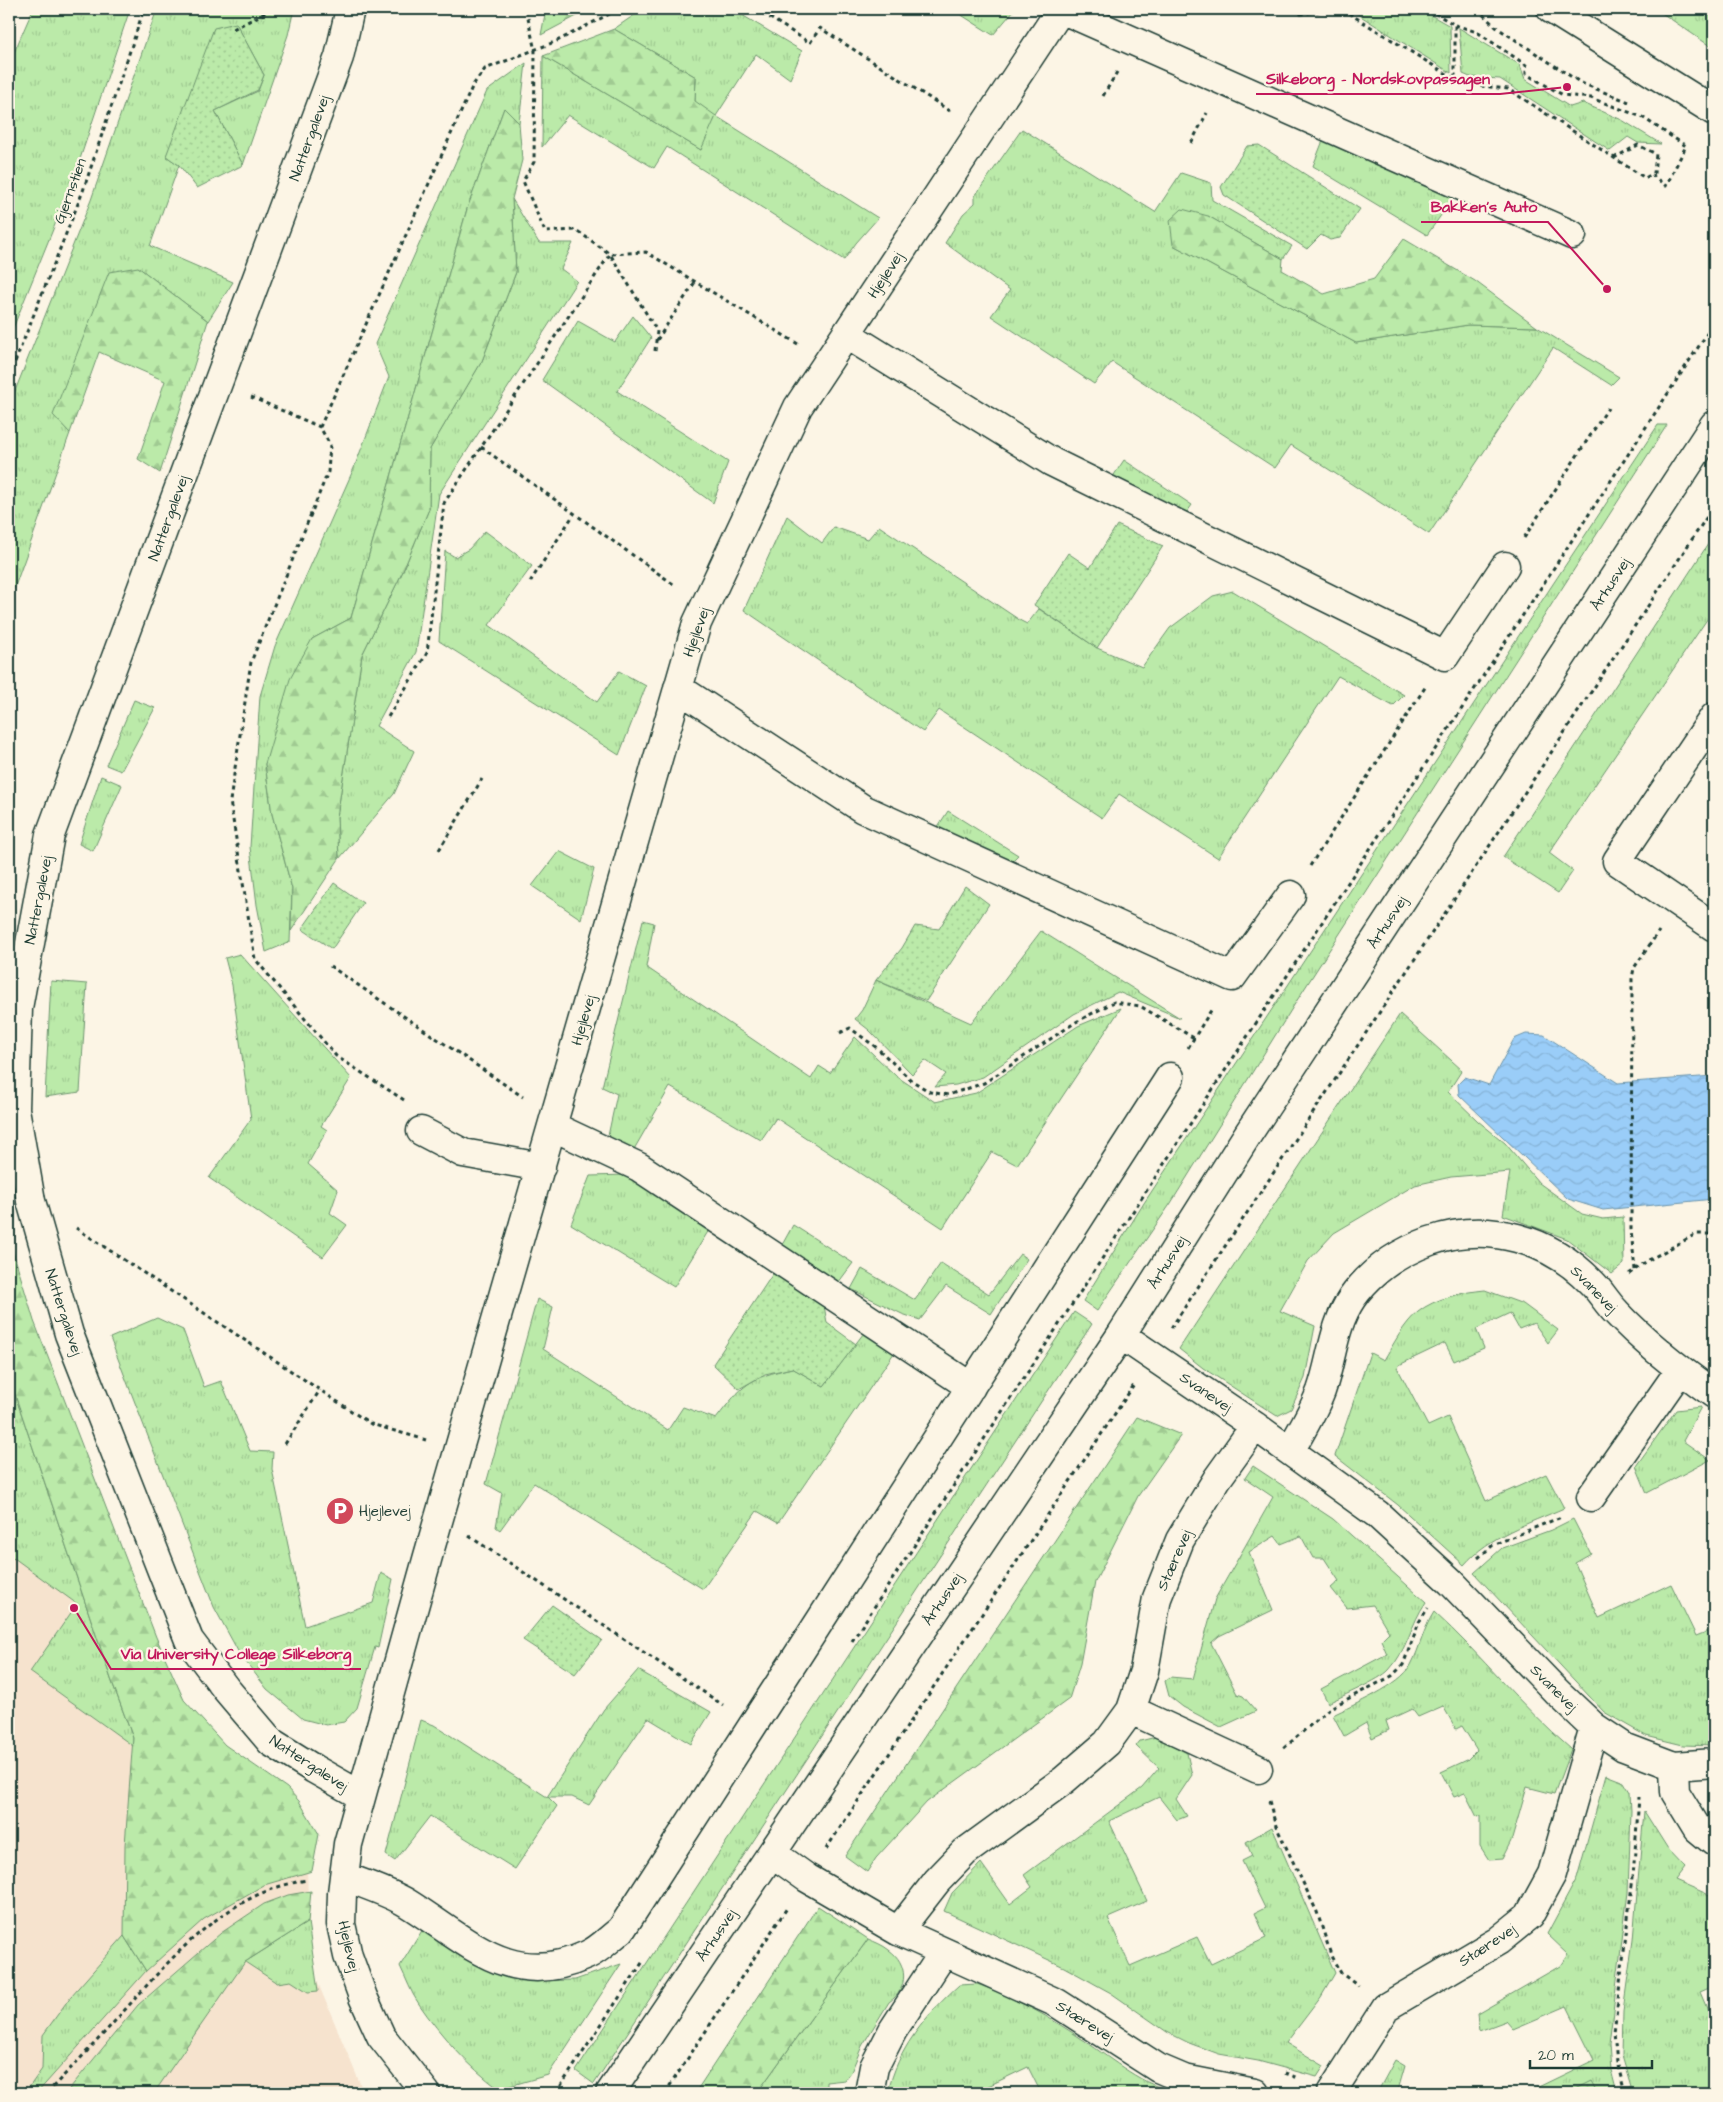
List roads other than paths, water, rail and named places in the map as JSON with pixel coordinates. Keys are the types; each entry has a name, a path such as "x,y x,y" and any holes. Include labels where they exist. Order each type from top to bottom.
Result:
{"street":[{"name":"Nattergalevej","path":"350,9 339,56 50,834 18,1008 15,1109 31,1201 69,1334 190,1640 226,1690 271,1742 360,1795"},
{"name":"Hjejlevej","path":"426,2093 381,2036 363,1998 348,1956 341,1924 348,1844 360,1795 697,623 798,407 1061,9"},
{"path":"1061,9 1572,236"},
{"path":"1551,9 1714,111"},
{"path":"846,334 1052,462 1445,656 1505,566"},
{"name":"Århusvej","path":"610,2093 1121,1336 1248,1134 1714,425"},
{"path":"678,688 863,810 1232,977 1291,895"},
{"path":"1714,716 1617,861 1714,927"},
{"path":"344,1876 405,1902 490,1958 517,1966 552,1967 588,1955 621,1930 1170,1078"},
{"path":"554,1122 639,1167 971,1388"},
{"path":"421,1131 463,1153 541,1167"},
{"name":"Svanevej","path":"1290,1451 1315,1406 1335,1334 1352,1298 1379,1269 1412,1248 1449,1235 1488,1232 1527,1240 1563,1257 1592,1283 1616,1312 1680,1370 1714,1394"},
{"name":"Svanevej","path":"1121,1336 1255,1426 1377,1514 1452,1582 1557,1692 1594,1727 1624,1747 1674,1766 1714,1763"},
{"path":"1591,1497 1680,1370"},
{"name":"Stærevej","path":"898,1931 964,1852 1064,1780 1107,1743 1131,1710 1144,1671 1157,1598 1180,1540 1217,1479 1255,1426"},
{"path":"1131,1710 1258,1770"},
{"name":"Stærevej","path":"1331,2093 1386,2007 1498,1941 1530,1916 1552,1874 1594,1727"},
{"path":"1674,1766 1675,1792 1697,1828 1714,1842"},
{"name":"Stærevej","path":"772,1853 807,1878 898,1931 1057,2002 1158,2068 1184,2079 1255,2093"},
{"path":"869,2093 874,2068 893,2030 944,1952"}],"water":[{"path":"1526,1034 1544,1035 1618,1083 1714,1076 1714,1199 1603,1210 1568,1199 1459,1095 1458,1084 1465,1077 1489,1085 1514,1039"}],"place":[{"name":"Silkeborg - Nordskovpassagen","path":"1567,87"},
{"name":"Bakken's Auto","path":"1607,289"},
{"name":"Hjejlevej","path":"340,1511"},
{"name":"Via University College Silkeborg","path":"74,1608"}]}
